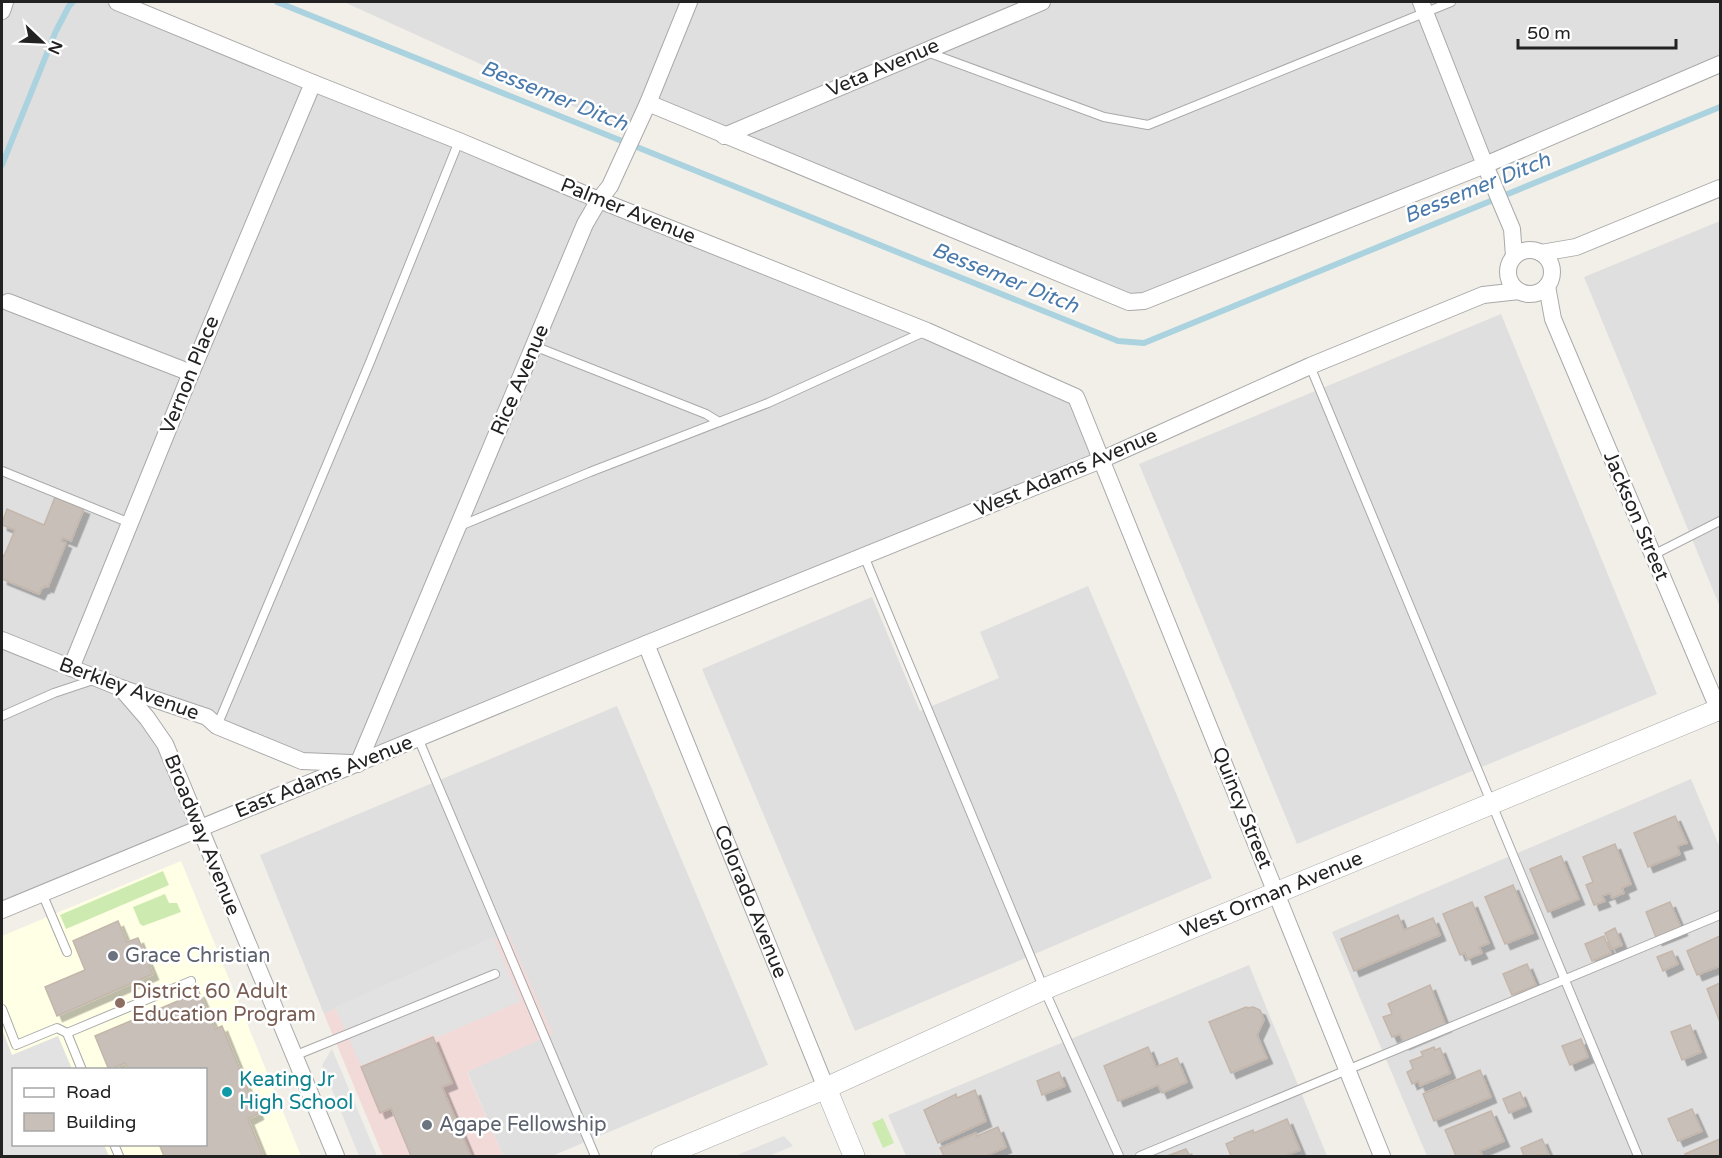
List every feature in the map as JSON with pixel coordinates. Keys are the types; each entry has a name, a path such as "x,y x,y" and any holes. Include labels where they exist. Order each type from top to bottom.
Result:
{"street":[{"path":"2,11 5,2"},
{"name":"Palmer Avenue","path":"117,2 599,200 927,331 1076,397 1101,460"},
{"name":"Rice Avenue","path":"358,764 585,224 610,186 648,103 689,2"},
{"name":"Veta Avenue","path":"724,136 1042,2"},
{"path":"1424,7 1511,226 1536,251 1550,261 1551,279 1540,292 1525,292 1510,282 1511,226"},
{"path":"648,103 1129,302 1144,301 1485,165 1720,64"},
{"name":"Vernon Place","path":"71,668 191,373 313,83"},
{"path":"1511,264 1520,251 1576,247 1720,188"},
{"path":"1552,269 1576,247"},
{"name":"West Adams Avenue","path":"1483,295 1511,264"},
{"name":"Jackson Street","path":"1547,286 1553,319 1720,710"},
{"name":"West Adams Avenue","path":"646,644 1101,460 1311,366 1483,295 1525,292"},
{"name":"Jackson Street","path":"1525,292 1553,319"},
{"path":"8,302 191,373"},
{"name":"Quincy Street","path":"1101,460 1382,1156"},
{"name":"Berkley Avenue","path":"2,640 121,688 207,717 217,726 302,761 358,764"},
{"name":"East Adams Avenue","path":"2,910 646,644"},
{"name":"Colorado Avenue","path":"646,644 854,1156"},
{"name":"Broadway Avenue","path":"121,688 147,718 165,744 336,1156"},
{"name":"West Orman Avenue","path":"662,1156 826,1088 1044,989 1720,710"}],"lane":[{"path":"923,51 1104,117 1148,125 1424,7 1451,2"},
{"path":"217,726 370,362 459,141"},
{"path":"459,527 590,472 768,403 927,331"},
{"path":"534,346 706,414 719,422"},
{"path":"1311,366 1638,1156"},
{"path":"2,471 130,523"},
{"path":"1653,555 1720,521"},
{"path":"864,556 1044,989 1119,1156"},
{"path":"2,716 54,693 97,678"},
{"path":"418,738 595,1156"},
{"path":"42,893 67,951"},
{"path":"1140,1156 1720,915"},
{"path":"294,1056 495,974"},
{"path":"67,1033 191,981"},
{"path":"2,1009 16,1045 57,1028 67,1033 81,1068"}],"shaded area":[{"path":"2,2 117,2 1076,397 1101,460 358,764 317,763 122,689 147,718 198,828 2,910"},
{"path":"344,2 1720,2 1720,64 1144,301 649,103 634,134"},
{"path":"1720,221 1720,607 1584,277"},
{"path":"1501,314 1657,694 1297,844 1139,464"},
{"path":"1088,586 1212,878 855,1031 702,669 872,597 920,711 999,678 980,632"},
{"path":"617,706 768,1065 552,1156 503,1156 467,1071 508,933 421,969 419,974 324,1014 260,855"},
{"path":"1691,779 1720,848 1720,1156 1427,1156 1332,932"},
{"name":"District 60 Adult Education Program","path":"181,861 301,1156 2,1156 2,936"},
{"path":"508,933 553,1034 467,1072 503,1156 383,1156 324,1014 418,974 420,969"},
{"path":"493,937 521,1001 436,1038 432,1034 361,1066 335,1007"},
{"path":"1249,965 1327,1156 906,1156 888,1115"},
{"path":"2,1029 12,1055 58,1036 72,1068 12,1068 12,1146 104,1146 109,1156 2,1156"},
{"path":"332,1049 377,1156 359,1156 322,1065"},
{"path":"784,1136 793,1146 769,1156 735,1156"}],"green space":[{"path":"163,871 169,885 66,929 60,915"},
{"path":"165,894 169,903 177,903 181,912 143,926 140,924 133,907"},
{"path":"883,1118 894,1143 883,1148 872,1123"}],"building":[{"path":"55,497 84,509 71,541 63,538 61,541 66,543 48,587 42,588 39,594 2,579 2,555 4,556 15,530 2,523 7,509 44,525"},
{"path":"1675,816 1687,843 1677,846 1680,854 1648,867 1634,833"},
{"path":"1615,844 1631,884 1622,888 1624,893 1612,898 1610,893 1602,896 1605,901 1594,905 1586,885 1593,882 1583,857"},
{"path":"1561,856 1579,899 1548,912 1530,869"},
{"path":"1513,885 1533,933 1505,944 1485,897"},
{"path":"1472,902 1489,943 1479,947 1482,953 1467,959 1465,953 1460,955 1443,914"},
{"path":"1670,902 1682,930 1657,940 1646,912"},
{"path":"1398,915 1404,930 1433,918 1440,935 1354,971 1341,939"},
{"name":"Grace Christian","path":"118,921 127,942 138,938 153,974 57,1016 45,987 85,970 73,941"},
{"path":"1615,928 1622,945 1612,949 1605,933"},
{"path":"1604,936 1611,953 1592,961 1585,944"},
{"path":"1720,936 1720,966 1697,975 1687,951"},
{"path":"1672,951 1678,964 1663,971 1657,957"},
{"path":"1527,964 1536,985 1512,995 1503,974"},
{"path":"1720,983 1720,1022 1707,989"},
{"path":"1430,985 1446,1026 1404,1044 1400,1034 1392,1037 1383,1017 1392,1014 1388,1004"},
{"name":"Keating Jr High School","path":"199,992 215,1029 222,1026 258,1114 248,1119 263,1156 164,1156 160,1146 207,1146 207,1068 127,1068 125,1063 108,1068 95,1036"},
{"path":"1246,1007 1260,1010 1264,1020 1257,1035 1267,1058 1231,1073 1209,1022"},
{"path":"1690,1025 1701,1052 1682,1060 1671,1032"},
{"path":"433,1037 452,1083 442,1087 471,1156 411,1156 391,1108 380,1113 361,1067"},
{"path":"1581,1039 1588,1057 1570,1065 1562,1046"},
{"path":"1148,1047 1156,1067 1177,1058 1187,1082 1162,1093 1158,1085 1118,1101 1104,1066"},
{"path":"1434,1047 1435,1050 1440,1048 1450,1073 1420,1086 1418,1081 1412,1084 1407,1072 1413,1069 1410,1061 1423,1056 1421,1052"},
{"path":"1480,1070 1491,1097 1434,1121 1423,1094"},
{"path":"1059,1072 1065,1086 1042,1095 1037,1081"},
{"path":"975,1090 986,1121 938,1143 924,1110 956,1094 957,1098"},
{"path":"1520,1092 1526,1106 1509,1113 1503,1099"},
{"path":"1692,1109 1702,1131 1678,1141 1668,1119"},
{"path":"1491,1111 1504,1141 1480,1151 1482,1155 1456,1156 1445,1130"},
{"path":"1287,1119 1300,1150 1284,1156 1231,1156 1226,1144 1235,1140 1234,1138 1253,1130 1254,1133"},
{"path":"998,1127 1006,1147 986,1156 944,1156 940,1148 976,1133 977,1136"},
{"path":"1542,1139 1549,1155 1524,1156 1521,1148"},
{"path":"1720,1139 1720,1156 1686,1156 1685,1154"},
{"path":"1186,1149 1190,1156 1167,1156"}],"waterway":[{"name":"Bessemer Ditch","path":"2,165 56,31 73,2"},
{"name":"Bessemer Ditch","path":"277,2 1118,341 1144,343 1720,107"}],"place":[{"name":"Grace Christian","path":"113,956"},
{"name":"District 60 Adult Education Program","path":"120,1003"},
{"name":"Keating Jr High School","path":"227,1092"},
{"name":"Agape Fellowship","path":"427,1125"}]}
